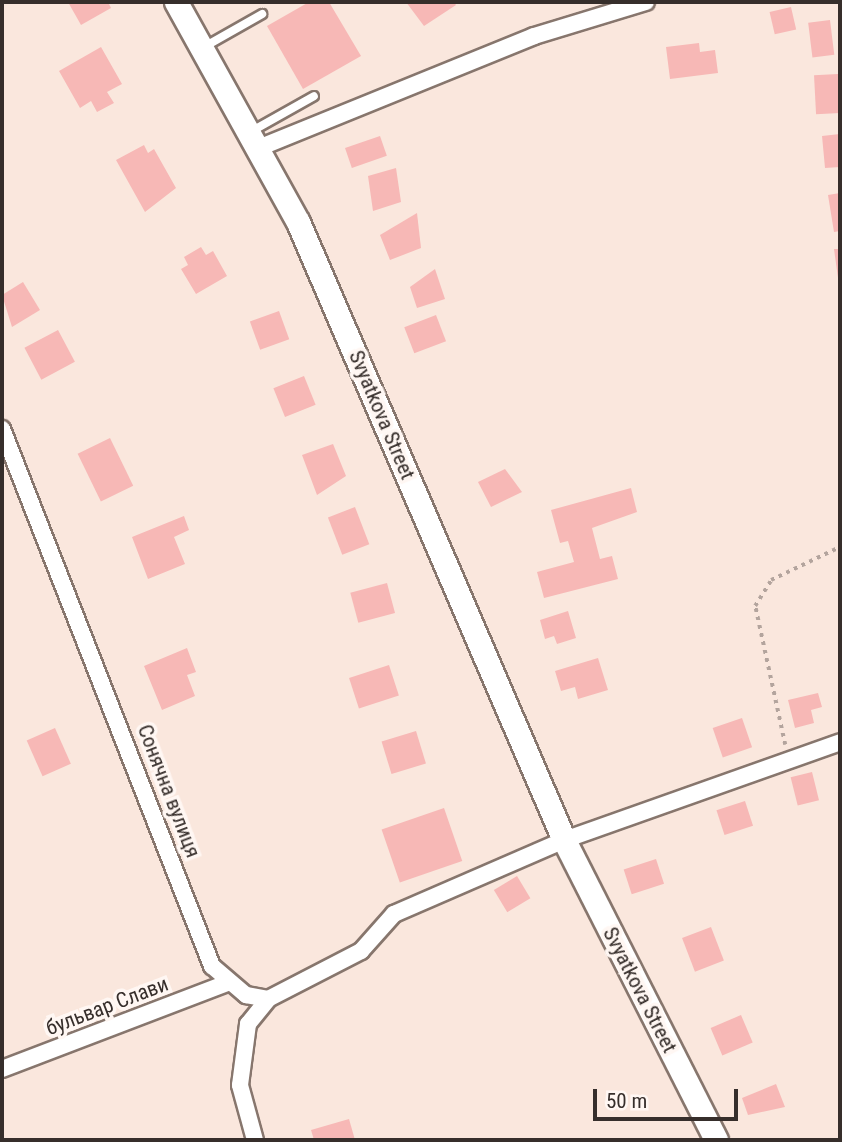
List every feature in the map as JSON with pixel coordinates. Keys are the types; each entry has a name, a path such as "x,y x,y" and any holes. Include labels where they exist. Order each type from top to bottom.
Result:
{"main road":[{"name":"Svyatkova Street","path":"183,4 203,48 257,139 377,400 461,611 564,840 716,1140"}],"street":[{"path":"257,139 534,36 646,2"},
{"name":"Сонячна вулиця","path":"2,429 212,966 227,983"},
{"path":"255,1140 240,1056 248,1024 268,999 360,951 394,914 564,840 840,742"},
{"path":"227,983 268,999"},
{"name":"бульвар Слави","path":"2,1069 227,983"}],"lane":[{"path":"203,48 262,14"},
{"path":"257,139 314,96"}],"path":[{"path":"789,760 755,606 771,580 840,547"}],"building":[{"path":"68,2 108,2 111,8 81,25"},
{"path":"309,2 329,2 361,56 303,89 267,26"},
{"path":"406,2 454,2 456,5 424,26"},
{"path":"791,7 796,29 775,34 770,12"},
{"path":"830,20 834,55 812,57 808,23"},
{"path":"699,43 700,52 715,50 718,73 670,79 666,47"},
{"path":"101,47 122,84 107,92 114,103 97,112 91,101 80,108 59,71"},
{"path":"838,74 840,113 816,114 814,75"},
{"path":"840,134 840,167 825,168 822,136"},
{"path":"380,136 387,156 352,168 345,148"},
{"path":"144,145 148,153 154,149 176,188 145,212 116,160"},
{"path":"396,168 401,202 373,211 368,176"},
{"path":"840,193 840,231 834,232 828,195"},
{"path":"417,213 421,248 390,260 380,235"},
{"path":"201,247 206,255 213,251 227,276 196,294 181,269 188,265 184,257"},
{"path":"834,249 840,249 840,285 839,285"},
{"path":"435,269 445,299 417,308 410,287"},
{"path":"23,282 40,310 12,327 2,295"},
{"path":"279,311 289,339 260,350 250,322"},
{"path":"436,315 446,341 414,353 404,327"},
{"path":"58,330 75,362 41,380 24,348"},
{"path":"304,376 316,405 285,417 273,388"},
{"path":"110,438 133,486 101,501 78,454"},
{"path":"333,444 346,476 317,495 302,455"},
{"path":"505,469 522,492 491,507 478,482"},
{"path":"631,488 637,512 592,528 600,559 612,556 618,579 544,598 537,572 574,562 568,541 560,543 551,510"},
{"path":"355,507 369,544 342,555 328,517"},
{"path":"184,516 189,530 174,537 185,564 148,579 132,537"},
{"path":"387,583 395,613 358,623 350,593"},
{"path":"568,611 576,638 557,644 554,636 545,639 540,620"},
{"path":"187,648 196,672 187,675 195,696 162,710 144,666"},
{"path":"598,658 608,690 578,699 575,687 561,691 555,671"},
{"path":"389,665 399,695 359,708 349,678"},
{"path":"818,693 822,707 811,710 814,723 795,728 788,700"},
{"path":"742,718 752,747 723,757 713,728"},
{"path":"55,728 71,764 43,776 27,741"},
{"path":"416,731 426,764 392,774 382,742"},
{"path":"812,772 819,800 798,805 791,777"},
{"path":"745,801 753,826 725,835 716,810"},
{"path":"444,808 462,861 400,882 382,829"},
{"path":"656,859 664,884 632,894 624,870"},
{"path":"517,876 530,898 507,912 494,890"},
{"path":"711,927 724,961 695,972 682,938"},
{"path":"741,1015 753,1043 722,1056 711,1028"},
{"path":"776,1084 785,1107 748,1115 742,1098"},
{"path":"349,1119 355,1140 314,1140 311,1130"}]}
